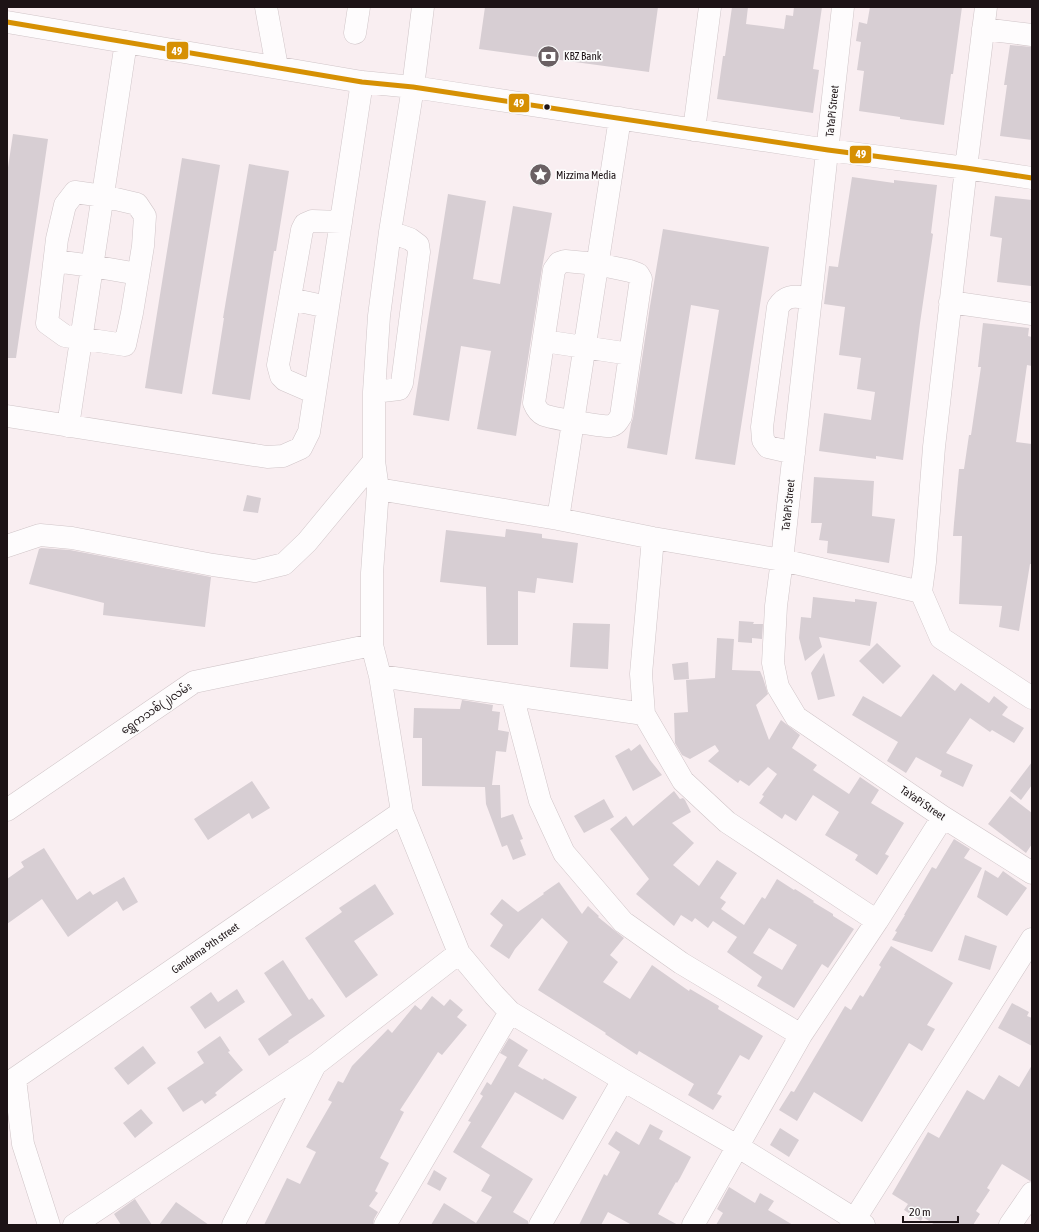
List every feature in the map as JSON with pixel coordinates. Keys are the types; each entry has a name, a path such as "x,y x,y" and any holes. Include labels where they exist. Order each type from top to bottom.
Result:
{"street":[{"path":"355,32 359,7"},
{"path":"423,7 413,87 390,232 379,316 374,392 374,461 378,489 372,573 372,645 380,676 402,812 460,953 494,995 510,1012 737,1146 857,1223 1032,939"},
{"path":"694,130 710,7"},
{"name":"TaYaPi Street","path":"844,7 776,606 773,663 778,687 796,717 943,817 1032,873"},
{"path":"986,7 950,302 934,447 925,562 921,592 941,638 1032,698"},
{"path":"262,8 277,67"},
{"path":"19,18 126,42 362,82 413,87 828,150 1032,178"},
{"path":"983,29 1032,35"},
{"path":"68,426 126,42"},
{"path":"7,416 267,457 283,456 301,448 309,432 362,82"},
{"path":"558,519 620,118"},
{"path":"75,192 103,196 137,204 145,216 143,246 125,345 65,336 47,323 55,261 65,205 75,192"},
{"path":"315,393 285,380 281,376 278,365 302,230 305,224 312,221 341,222"},
{"path":"374,392 398,389 402,383 418,252 418,245 410,239 390,232"},
{"path":"55,261 138,274"},
{"path":"565,261 597,264 638,274 641,279 621,416 617,423 609,426 573,422 543,415 538,410 534,403 544,341 554,270 559,263 565,261"},
{"path":"794,453 768,447 763,440 762,427 778,307 783,300 791,296 811,298"},
{"path":"290,299 328,307"},
{"path":"950,302 1032,314"},
{"path":"379,316 410,319"},
{"path":"544,341 630,354"},
{"path":"770,371 803,374"},
{"path":"7,546 40,535 72,538 213,565 255,571 262,570 284,564 307,542 374,461"},
{"path":"378,489 558,519 653,538 782,560 921,592"},
{"path":"653,538 641,674 644,714 683,781 727,822 877,921"},
{"name":"ရွှေကသစ်(၂)လမ်း","path":"7,810 194,682 372,645"},
{"path":"380,676 644,714"},
{"path":"512,695 540,801 564,853 569,859 623,922 681,963 801,1036"},
{"name":"Gandama 9th street","path":"11,1082 402,812"},
{"path":"694,1225 737,1146 801,1036 877,921 943,817"},
{"path":"74,1225 316,1064 460,953"},
{"path":"385,1225 510,1012"},
{"path":"233,1225 316,1064"},
{"path":"540,1225 623,1080"},
{"path":"11,1082 24,1144 49,1225"},
{"path":"1010,1225 1032,1193"}],"building":[{"path":"485,7 658,7 649,72 479,49"},
{"path":"732,7 748,7 746,24 784,29 786,15 793,16 794,7 822,7 813,69 819,70 813,113 717,99"},
{"path":"870,7 962,7 953,74 951,74 944,125 900,119 900,117 859,111 864,71 857,70 861,42 856,41 859,22 867,24"},
{"path":"1010,45 1032,47 1032,140 1000,136 1007,85 1004,85"},
{"path":"13,134 48,139 16,358 7,358 7,174"},
{"path":"182,158 220,165 182,394 145,388"},
{"path":"249,164 289,171 276,251 274,251 250,400 212,394 223,318"},
{"path":"852,177 894,183 894,180 937,185 931,233 933,234 903,460 876,456 876,459 819,451 824,413 871,420 875,392 857,389 861,358 839,355 845,307 824,304 829,266 838,267"},
{"path":"448,194 486,201 473,279 500,284 513,206 552,213 516,436 477,429 491,351 461,346 449,421 413,415"},
{"path":"995,196 1032,200 1031,286 997,282 1002,238 990,236"},
{"path":"663,229 769,247 735,465 695,459 719,310 691,305 667,455 627,448"},
{"path":"983,323 1029,328 1028,336 1032,337 1032,366 1027,365 1016,442 1032,444 1032,564 1030,564 1019,631 999,627 1002,606 959,604 962,536 953,536 954,523 959,469 964,469 969,435 971,435 981,367 978,367"},
{"path":"814,477 874,481 872,516 895,519 889,563 827,553 828,541 819,540 822,523 811,523"},
{"path":"247,495 261,498 258,513 243,511"},
{"path":"506,529 542,534 542,538 578,543 573,583 537,578 535,593 518,591 518,645 487,645 486,587 440,582 446,530 505,537"},
{"path":"39,549 70,550 211,577 205,627 103,615 104,603 29,584"},
{"path":"813,597 855,602 855,599 877,602 870,646 819,637 822,647 805,661 799,638 801,617 811,618"},
{"path":"739,621 754,622 753,624 763,624 762,639 752,638 752,643 738,642"},
{"path":"573,623 610,624 608,669 570,667"},
{"path":"717,638 734,639 732,670 760,671 768,694 756,705 769,740 781,720 800,735 792,748 817,765 813,770 849,794 860,777 879,790 871,803 904,823 885,854 889,856 877,875 855,860 858,855 825,835 839,812 813,795 796,821 785,814 782,819 759,803 764,796 762,795 777,774 768,767 749,786 740,780 738,783 708,761 719,751 715,745 690,759 682,755 675,743 674,713 688,712 686,680 715,678"},
{"path":"877,643 901,666 883,684 859,661"},
{"path":"824,653 835,696 818,700 811,673"},
{"path":"688,662 689,679 674,680 672,664"},
{"path":"933,674 955,691 961,683 989,703 994,696 1008,707 1002,715 1024,728 1014,743 992,730 990,732 970,718 946,753 973,765 963,787 940,776 942,771 916,757 906,773 887,761 898,742 852,715 863,696 901,717"},
{"path":"462,700 493,705 492,711 500,712 498,730 509,732 506,752 496,751 492,785 500,785 501,818 513,814 523,839 520,840 526,855 513,860 507,845 502,847 486,804 485,787 422,786 422,738 413,738 414,708 460,709"},
{"path":"640,744 662,775 633,791 615,756 629,748 631,751"},
{"path":"1032,762 1032,785 1021,800 1010,791"},
{"path":"252,781 270,808 252,819 249,813 208,840 194,819"},
{"path":"674,791 680,799 683,798 685,800 691,812 672,823 694,843 673,865 699,886 717,860 737,873 720,898 726,902 721,909 744,925 762,897 765,899 777,879 814,901 813,902 854,929 828,968 822,964 794,1008 757,986 762,977 727,952 737,937 713,921 708,928 695,918 692,922 681,915 674,926 636,894 649,879 610,829 626,816 633,826","holes":["769,928 797,945 782,970 753,953"]},
{"path":"1010,796 1032,813 1032,844 1026,853 988,824"},
{"path":"604,799 614,817 584,833 574,816"},
{"path":"954,839 970,849 964,858 982,868 932,952 892,940 897,932 895,931 932,867 936,869"},
{"path":"44,848 77,900 90,891 93,895 124,877 138,902 123,911 117,901 68,937 42,899 7,924 7,879 24,867 21,862"},
{"path":"985,870 998,878 1003,871 1027,888 1007,916 977,897"},
{"path":"559,882 582,914 588,906 599,916 598,917 624,938 610,955 618,962 603,982 630,999 652,965 689,991 690,989 719,1006 718,1009 763,1036 749,1060 740,1055 717,1094 722,1096 713,1110 688,1095 694,1084 639,1051 637,1055 605,1034 606,1033 538,990 568,942 542,918 515,949 509,959 490,946 503,925 490,914 502,899 518,912"},
{"path":"375,884 394,914 354,941 378,975 346,998 305,938 342,912 339,908"},
{"path":"965,935 997,946 990,970 958,960"},
{"path":"891,946 953,983 927,1025 935,1029 922,1051 909,1043 862,1122 814,1092 797,1121 779,1110 791,1091 794,1092 845,1006 851,1010 860,995 863,997 881,967 879,965"},
{"path":"283,960 309,1000 312,998 325,1016 269,1056 258,1039 292,1015 264,973"},
{"path":"237,989 245,1002 205,1029 190,1007 211,992 218,1002"},
{"path":"432,996 444,1006 450,999 463,1010 457,1017 467,1025 442,1055 438,1052 400,1110 404,1112 380,1158 389,1163 375,1191 378,1193 369,1206 378,1212 374,1219 373,1225 264,1225 287,1178 300,1184 316,1152 306,1147 332,1102 328,1100 338,1081 343,1083 352,1066 388,1029 392,1033 415,1005 421,1010"},
{"path":"1012,1003 1029,1012 1027,1016 1032,1018 1032,1046 998,1028"},
{"path":"220,1036 230,1051 228,1052 243,1070 215,1093 217,1095 205,1104 202,1100 183,1112 167,1088 204,1063 197,1052"},
{"path":"509,1038 528,1050 518,1066 543,1080 544,1078 577,1097 563,1120 515,1092 481,1147 533,1179 513,1212 528,1221 528,1225 431,1225 444,1203 476,1223 492,1197 481,1191 490,1175 453,1152 471,1122 468,1121 483,1096 480,1094 487,1082 491,1085 507,1057 500,1053"},
{"path":"143,1046 156,1063 128,1085 114,1068"},
{"path":"1032,1065 1032,1181 1002,1164 987,1188 990,1190 976,1211 980,1214 973,1225 935,1225 923,1217 921,1221 904,1210 908,1204 892,1194 928,1132 939,1138 967,1090 984,1100 999,1075 1019,1087"},
{"path":"141,1109 153,1123 135,1138 123,1123"},
{"path":"650,1124 663,1131 659,1139 691,1157 658,1214 678,1225 632,1225 608,1212 601,1225 579,1225 604,1174 607,1176 620,1152 608,1144 616,1131 639,1145"},
{"path":"780,1128 799,1140 789,1157 770,1145"},
{"path":"434,1170 447,1178 440,1191 427,1184"},
{"path":"729,1187 755,1203 760,1193 774,1201 768,1210 793,1225 716,1225 723,1213 717,1209"},
{"path":"135,1199 152,1225 121,1225 114,1214"},
{"path":"176,1202 209,1225 159,1225"}],"transit line":[{"name":"49","path":"7,22 362,82 413,87 828,150 1032,178"}],"place":[{"name":"KBZ Bank","path":"549,56"},
{"name":"Mizzima Media","path":"541,175"}]}
